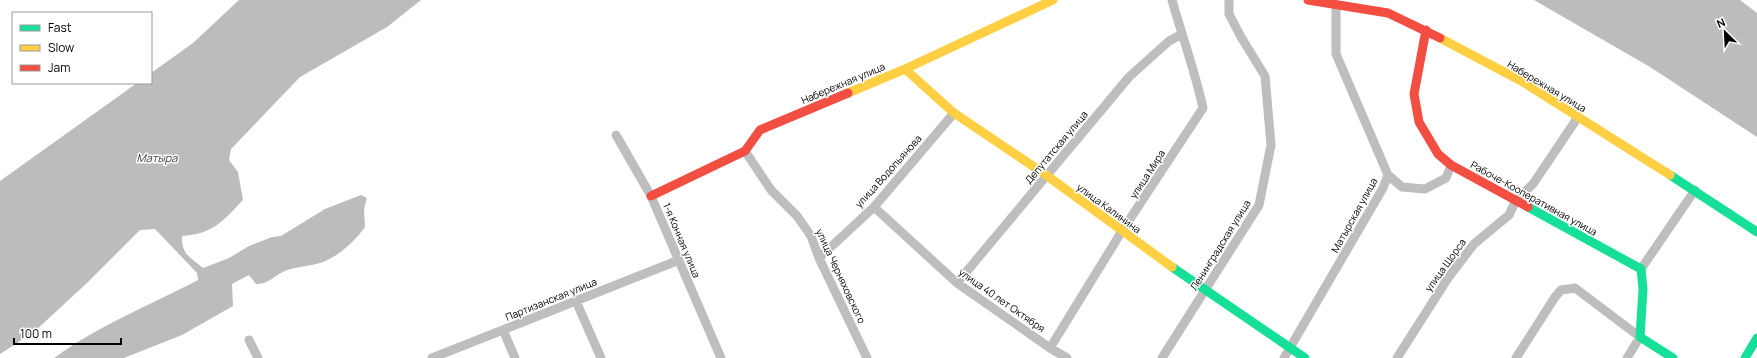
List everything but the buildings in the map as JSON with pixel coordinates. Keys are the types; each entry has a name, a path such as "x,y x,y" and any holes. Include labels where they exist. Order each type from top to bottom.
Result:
{"street":[{"name":"Набережная улица","path":"651,196 745,151 760,130 905,69 1053,0"},
{"name":"улица Мира","path":"1050,348 1122,231 1203,108 1195,71 1172,0"},
{"name":"Ленинградская улица","path":"1162,358 1259,205 1271,145 1265,76 1229,14 1229,0"},
{"name":"Набережная улица","path":"1308,0 1388,13 1426,30 1522,82 1695,190 1757,232"},
{"name":"Матырская улица","path":"1284,358 1383,188 1388,175 1336,54 1336,5"},
{"name":"Рабоче-Кооперативная улица","path":"1426,30 1414,94 1419,122 1438,154 1451,165 1641,269"},
{"name":"Депутатская улица","path":"956,283 1129,77 1169,41 1182,34"},
{"name":"улица Калинина","path":"905,69 954,113 1046,176 1205,291 1305,358"},
{"name":"улица Водопьянова","path":"819,258 874,207 954,113"},
{"name":"улица Щорса","path":"1397,358 1448,278 1474,244 1509,215 1516,200 1533,184 1578,117"},
{"name":"1-я Конная улица","path":"616,135 651,196 721,358"},
{"name":"улица Черняховского","path":"745,151 771,190 797,216 811,236 819,258 867,358"},
{"path":"1388,175 1402,188 1425,189 1446,178 1451,165"},
{"path":"1627,358 1640,337 1643,289 1641,269 1695,190"},
{"name":"улица 40 лет Октября","path":"874,207 956,283 1050,348 1068,358"},
{"name":"Партизанская улица","path":"432,358 679,260"},
{"path":"1516,358 1555,297 1561,290 1575,288 1640,337 1674,358"},
{"path":"576,301 601,358"},
{"path":"503,330 515,358"},
{"path":"1745,358 1757,338"},
{"path":"249,340 258,358"}],"water":[{"name":"Матыра","path":"239,0 421,0 387,27 300,77 231,149 229,160 238,172 243,200 217,225 193,235 182,236 182,242 188,255 203,268 229,258 249,246 272,237 281,236 325,209 361,195 367,198 364,209 365,227 345,248 326,261 287,270 260,284 256,284 249,275 232,284 233,306 182,335 124,358 54,358 71,346 124,316 198,280 197,273 155,229 140,230 88,282 34,332 0,354 0,181 136,84 152,84 152,72 193,43"},
{"path":"1534,0 1740,0 1757,13 1757,137 1650,67"}],"traffic: fast":[{"path":"1670,175 1757,232"},
{"path":"1528,207 1641,269 1643,289 1640,337 1673,358"},
{"path":"1172,267 1305,358"},
{"path":"1745,358 1757,338"}],"traffic: slow":[{"path":"848,93 905,69 1053,0"},
{"path":"1440,38 1523,82 1670,175"},
{"path":"905,69 954,113 1046,175 1172,267"}],"traffic: jam":[{"path":"1308,0 1388,13 1440,38"},
{"path":"1426,30 1414,94 1419,122 1438,154 1451,165 1528,207"},
{"path":"651,196 745,151 760,130 848,93"}]}
